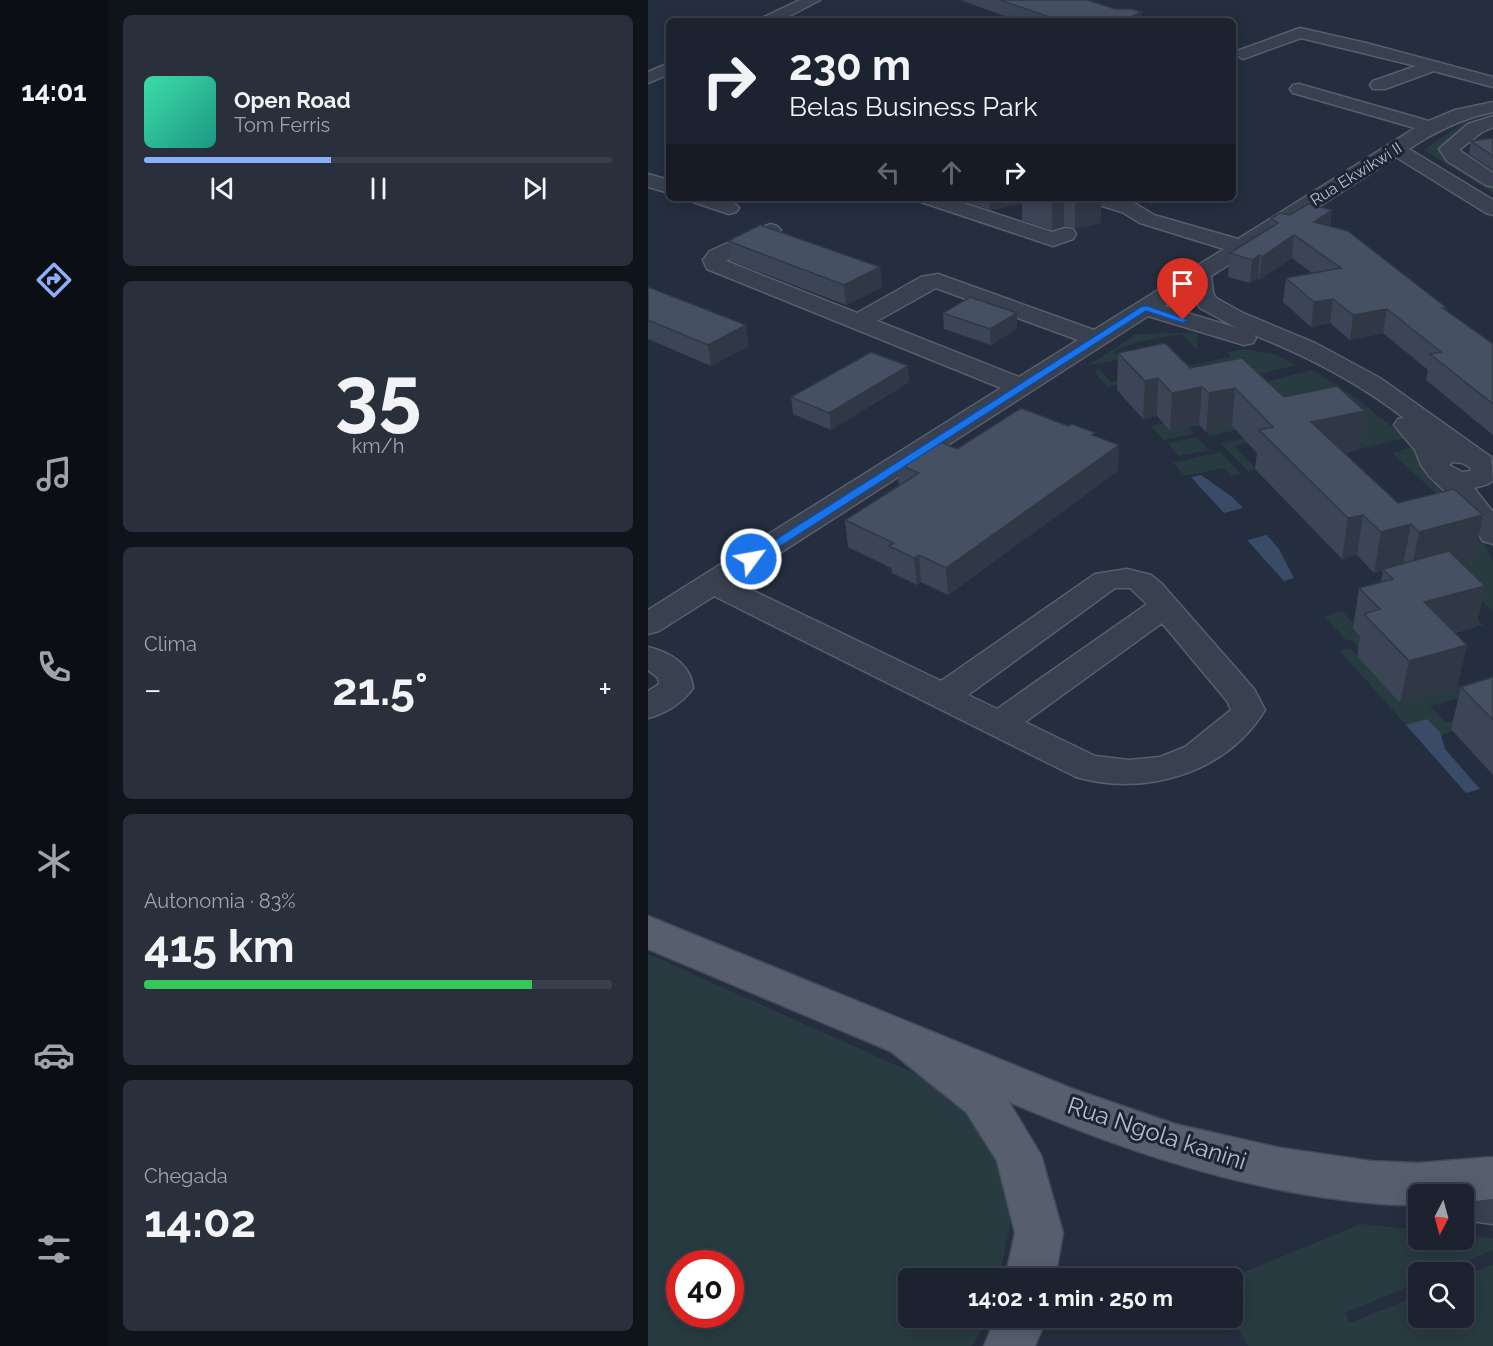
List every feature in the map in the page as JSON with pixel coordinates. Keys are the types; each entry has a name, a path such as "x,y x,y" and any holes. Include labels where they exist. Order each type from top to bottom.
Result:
{"main road":[{"name":"Rua Ngola kanini","path":"648,932 1077,1109 1213,1155 1295,1172 1396,1184 1493,1178"},
{"path":"905,1038 982,1098 1018,1155 1039,1233 1032,1268"},
{"path":"1009,1346 1017,1328"}],"street":[{"path":"774,18 812,0"},
{"path":"1238,49 1300,33 1493,82"},
{"path":"1318,35 1343,43"},
{"path":"1379,85 1433,66"},
{"path":"652,85 666,71"},
{"name":"Rua Ekwikwi II","path":"648,624 1396,148 1430,127 1484,101 1493,87"},
{"path":"1299,89 1430,127"},
{"path":"1493,121 1474,128 1448,149 1454,157 1493,181"},
{"path":"1396,148 1493,209"},
{"path":"648,180 666,186"},
{"path":"709,201 729,208"},
{"path":"946,201 1053,240 1065,234"},
{"path":"1099,201 1130,208 1147,219 1241,247"},
{"path":"989,218 1034,210"},
{"path":"772,229 718,256 714,260 715,264 1021,387"},
{"path":"1200,273 1204,299 1218,321"},
{"path":"858,322 929,282 938,281 1103,335 1200,330 1218,321"},
{"path":"1145,308 1218,321 1317,353 1381,389 1484,471 1482,476 1470,480 1440,471"},
{"path":"1275,341 1381,405 1423,441 1440,471 1474,504 1493,535"},
{"path":"713,583 1089,768 1129,772 1164,769 1197,756 1241,721 1248,710 1242,697 1143,582 1126,577 1106,580 943,696"},
{"path":"999,724 1165,606"},
{"path":"648,657 668,668 676,681 676,688 648,707"},
{"path":"1396,1184 1408,1186"},
{"path":"1474,1199 1493,1202"}],"green space":[{"path":"1493,115 1493,119 1449,140 1441,147 1441,150 1493,185 1493,193 1424,150 1463,123"},
{"path":"1197,333 1197,350 1182,334 1130,345 1114,352 1121,359 1089,365 1136,334"},
{"path":"1245,349 1274,354 1297,365 1243,378 1158,376 1107,387 1094,371 1100,370 1111,382 1231,357 1227,352"},
{"path":"1312,370 1356,398 1406,438 1359,449 1318,412 1210,436 1206,432 1284,414 1254,385"},
{"path":"1164,423 1171,431 1188,427 1194,434 1164,440 1151,426"},
{"path":"1271,432 1276,436 1234,446 1256,469 1248,471 1221,444"},
{"path":"1197,437 1209,450 1179,456 1167,443"},
{"path":"1414,447 1424,473 1458,497 1451,507 1392,453"},
{"path":"1220,452 1241,474 1232,476 1223,468 1185,476 1173,463"},
{"path":"1478,528 1493,562 1493,611 1466,586 1448,591 1483,625 1476,627 1441,592 1358,607 1475,576 1465,565 1441,572 1436,566 1474,556"},
{"path":"1342,611 1358,628 1353,630 1366,644 1358,646 1352,640 1347,641 1324,616"},
{"path":"1350,648 1401,703 1493,676 1493,688 1430,706 1446,723 1493,708 1441,736 1427,719 1406,725 1340,651"},
{"path":"648,954 916,1074 970,1112 1000,1159 1013,1211 1001,1268 898,1268 898,1328 983,1328 972,1346 648,1346"},
{"path":"1361,1224 1408,1229 1408,1250 1474,1250 1474,1236 1493,1238 1493,1250 1465,1262 1408,1262 1408,1287 1345,1313 1350,1323 1408,1299 1408,1328 1474,1328 1474,1272 1493,1264 1493,1346 1248,1346 1238,1328 1243,1328 1243,1273"}],"water":[{"path":"1201,475 1231,496 1243,508 1224,513 1191,477"},
{"path":"1267,535 1279,549 1294,578 1284,581 1247,540"},
{"path":"1427,719 1440,732 1445,749 1480,789 1466,793 1406,725"}],"building":[{"path":"1000,0 1088,0 1115,9 1142,12 1129,18 1052,18"},
{"path":"1493,138 1493,156 1471,141"},
{"path":"1308,204 1332,210 1314,222 1348,231 1447,308 1443,308 1493,344 1493,404 1430,354 1441,352 1387,309 1353,315 1333,299 1314,302 1286,278 1341,268 1294,235 1262,257 1260,255 1252,260 1230,253 1278,223 1271,218 1280,213 1290,215"},
{"path":"760,225 880,267 844,285 728,241"},
{"path":"648,287 746,325 708,345 648,320"},
{"path":"970,297 1017,313 990,329 943,313"},
{"path":"1165,343 1190,368 1242,358 1284,397 1337,386 1365,411 1311,422 1398,503 1454,489 1483,515 1419,532 1411,524 1381,532 1363,515 1348,518 1259,430 1273,427 1235,388 1209,393 1202,387 1172,393 1158,378 1145,381 1118,353"},
{"path":"871,352 908,366 829,413 791,397"},
{"path":"1021,408 1068,426 1072,424 1096,433 1092,435 1119,445 946,568 919,555 914,558 889,546 894,543 845,520 919,473 897,464 936,440 957,449"},
{"path":"1449,551 1485,586 1424,602 1467,645 1409,661 1364,614 1380,609 1359,588 1393,579 1383,569"},
{"path":"1493,677 1493,720 1461,687"}],"route":[{"path":"751,559 1145,308 1183,320"}]}
